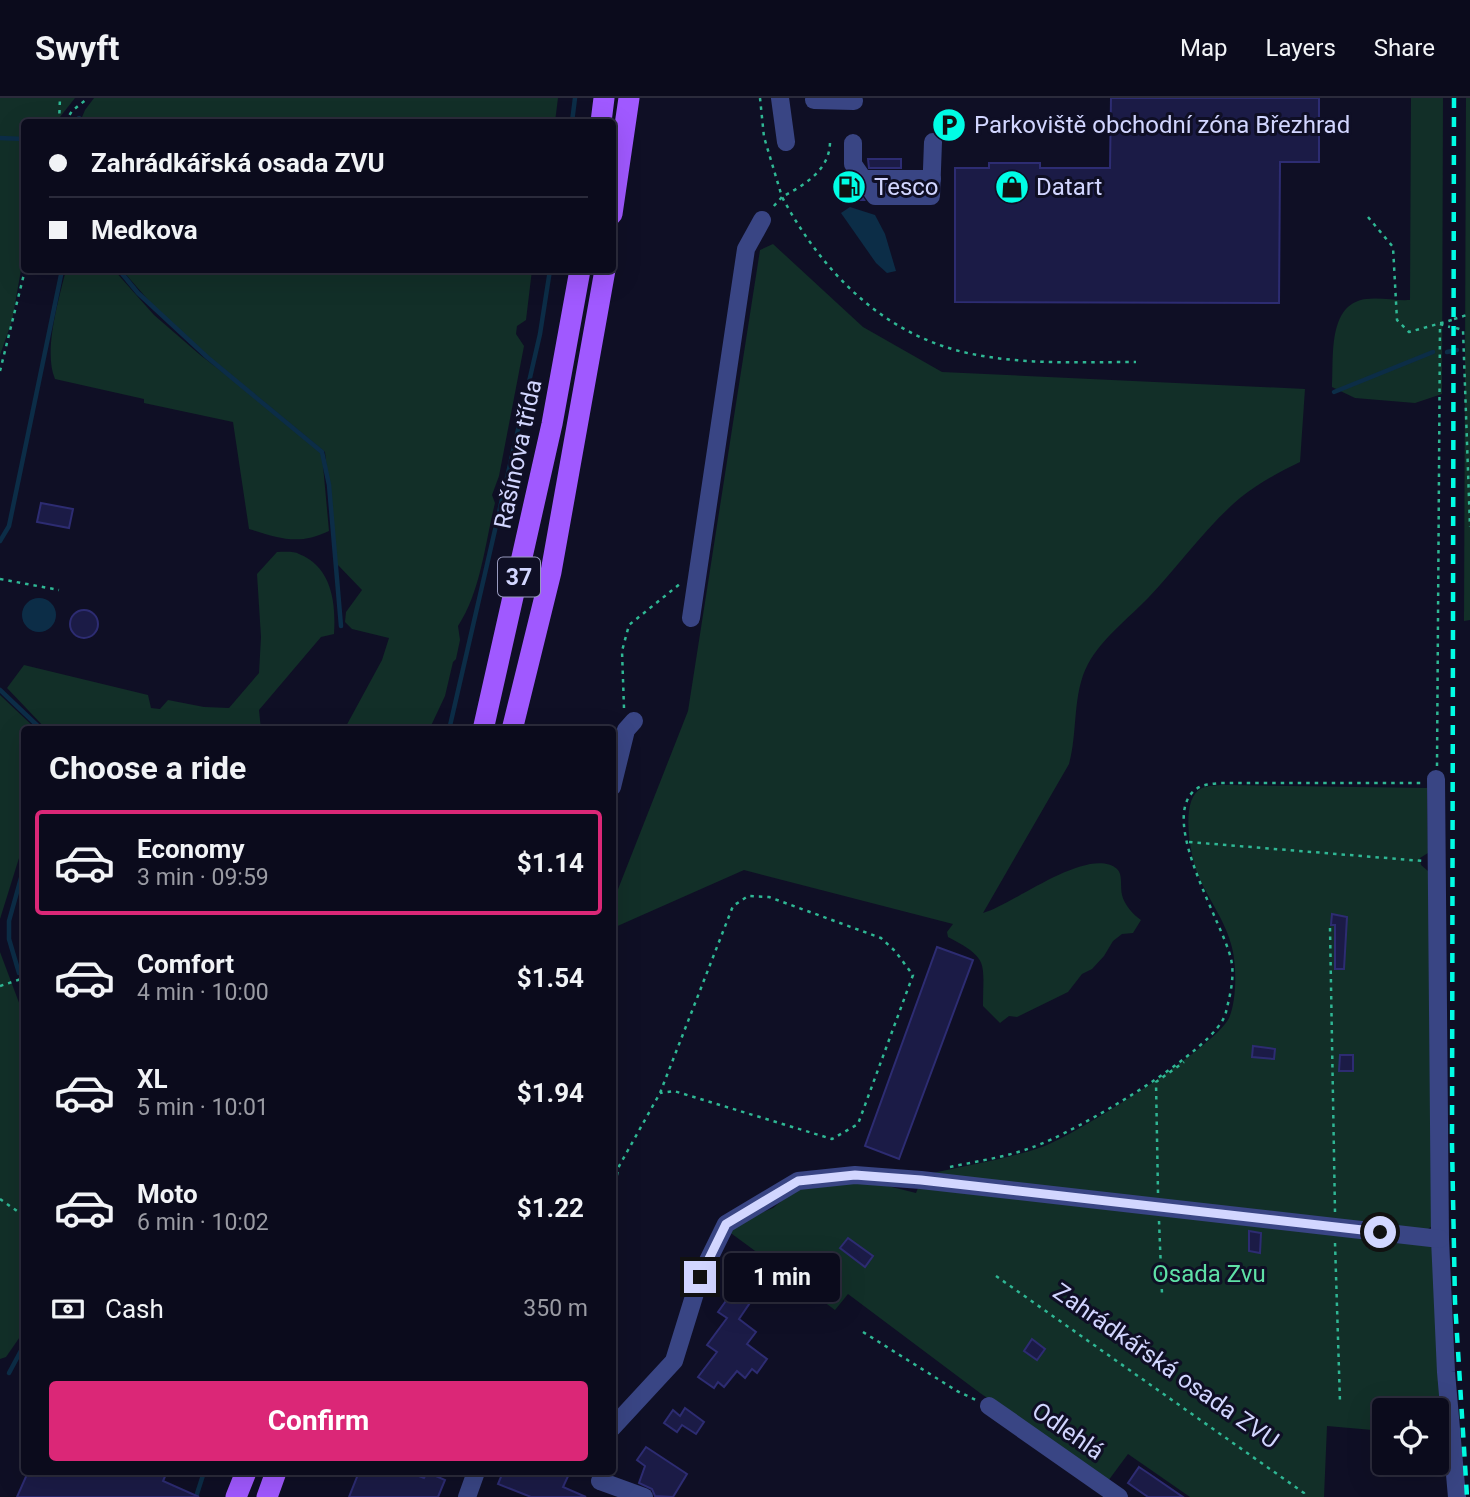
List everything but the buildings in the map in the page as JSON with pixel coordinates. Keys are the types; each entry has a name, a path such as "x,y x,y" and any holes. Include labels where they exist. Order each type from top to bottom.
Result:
{"main road":[{"path":"601,119 604,98"},
{"path":"616,187 629,98"},
{"name":"Rašínova třída","path":"484,726 552,424 579,273"},
{"name":"Rašínova třída","path":"513,726 551,572 604,273"},
{"path":"236,1497 245,1475"},
{"path":"267,1497 275,1475"}],"street":[{"path":"780,98 786,142"},
{"path":"814,100 854,103"},
{"path":"853,143 853,164 875,196 932,196 933,142"},
{"path":"691,618 746,249 762,220"},
{"path":"616,773 630,725"},
{"path":"1436,779 1440,1239 1446,1372 1457,1497"},
{"path":"616,1424 674,1361 700,1277 726,1224 798,1181 855,1175 921,1180 1440,1239"},
{"name":"Odlehlá","path":"989,1406 1119,1497"},
{"path":"467,1497 476,1475"},
{"path":"600,1483 644,1497"}],"path":[{"path":"59,119 60,98"},
{"path":"67,119 88,98"},
{"path":"760,98 764,136 782,197 808,243 827,267 875,310 922,338 972,354 1014,360 1136,362"},
{"path":"777,202 812,179 830,155 830,143"},
{"path":"1368,217 1393,247 1397,320 1409,332 1470,314"},
{"path":"0,371 24,273"},
{"path":"1440,324 1450,327"},
{"path":"939,1169 1031,1148 1053,1139 1160,1076 1217,1029 1225,1017 1232,983 1232,962 1223,933 1192,867 1185,816 1188,797 1202,785 1267,782 1394,785 1419,784 1436,779 1440,324"},
{"path":"1455,328 1463,330 1470,527"},
{"path":"630,725 622,652 629,625 699,567"},
{"path":"0,579 59,590"},
{"path":"1188,842 1437,862"},
{"path":"616,1182 618,1168 660,1093 733,906 748,896 769,897 881,938 913,975 858,1124 832,1139 674,1091 660,1093"},
{"path":"1330,928 1340,1402"},
{"path":"0,986 21,979"},
{"path":"1162,1294 1156,1082 1184,1062"},
{"path":"0,1199 21,1214"},
{"name":"Zahrádkářská osada ZVU","path":"996,1276 1304,1493 1305,1497"},
{"path":"863,1332 957,1391 989,1406"}],"green space":[{"path":"0,98 75,98 58,119 21,119 21,270 12,321 0,355"},
{"path":"94,98 558,98 555,119 81,119"},
{"path":"1411,98 1443,98 1442,394 1415,403 1355,398 1332,387 1333,348 1339,321 1353,303 1366,299 1410,300"},
{"path":"1466,98 1470,98 1470,620 1464,621"},
{"path":"773,244 863,327 942,372 1305,389 1300,462 1262,483 1228,509 1094,654 1083,676 1077,700 1069,764 983,913 1070,870 1104,864 1119,871 1123,898 1129,909 1141,920 1133,933 1122,934 1113,941 1104,956 1092,969 1082,974 1068,992 1017,1017 1009,1016 1000,1023 983,1006 983,971 978,957 948,937 947,932 953,924 744,870 616,927 616,894 688,711 760,250"},
{"path":"65,273 117,273 154,315 199,354 306,437 322,454 329,531 308,538 289,539 249,529 233,422 144,403 144,399 55,379 51,340"},
{"path":"125,273 532,273 526,320 517,326 516,334 524,346 499,476 492,495 495,503 481,566 472,598 458,626 460,640 445,696 431,726 346,726 382,660 389,638 352,629 345,622 346,612 362,590 337,564 325,452 190,341"},
{"path":"277,552 299,554 310,560 325,577 333,598 334,610 334,634 321,637 259,710 261,726 43,726 7,688 24,665 148,695 151,708 160,709 168,700 204,707 229,708 259,673 261,637 257,574"},
{"path":"0,695 33,726 21,726 21,852 0,919"},
{"name":"Osada Zvu","path":"1202,788 1427,788 1428,853 1420,858 1421,865 1428,871 1436,1223 1424,1232 1424,1241 1437,1252 1441,1398 1372,1398 1372,1430 1327,1426 1324,1497 1190,1497 1128,1454 1108,1481 980,1393 848,1294 835,1310 728,1231 746,1219 773,1208 802,1184 872,1182 916,1193 923,1175 1042,1147 1083,1126 1143,1089 1218,1032 1232,1010 1235,992 1233,952 1228,934 1195,867 1188,824 1195,794"},
{"path":"0,952 21,1008 21,1335 6,1357 0,1359"}],"water":[{"path":"850,207 875,215 885,234 896,271 887,273 876,263 841,213"},
{"path":"39,598 51,603 56,615 51,627 39,632 27,627 22,615 27,603"}],"waterway":[{"path":"572,119 575,98"},
{"path":"0,138 21,139"},
{"path":"0,541 9,526 61,273"},
{"path":"121,273 138,293 207,357 322,452 329,485 341,626"},
{"path":"450,726 540,334 550,273"},
{"path":"1447,352 1457,350"},
{"path":"1334,392 1433,352"},
{"path":"0,690 38,726"},
{"path":"19,973 9,939 9,921 21,878"},
{"path":"9,1373 21,1351"},
{"path":"196,1497 203,1475"}],"railway":[{"path":"1454,98 1452,1144 1455,1302 1467,1497"}],"place":[{"name":"Parkoviště obchodní zóna Březhrad","path":"949,125"},
{"name":"Tesco","path":"849,187"},
{"name":"Datart","path":"1012,187"}],"route":[{"path":"700,1277 726,1224 798,1181 855,1175 921,1180 1380,1232"}]}
